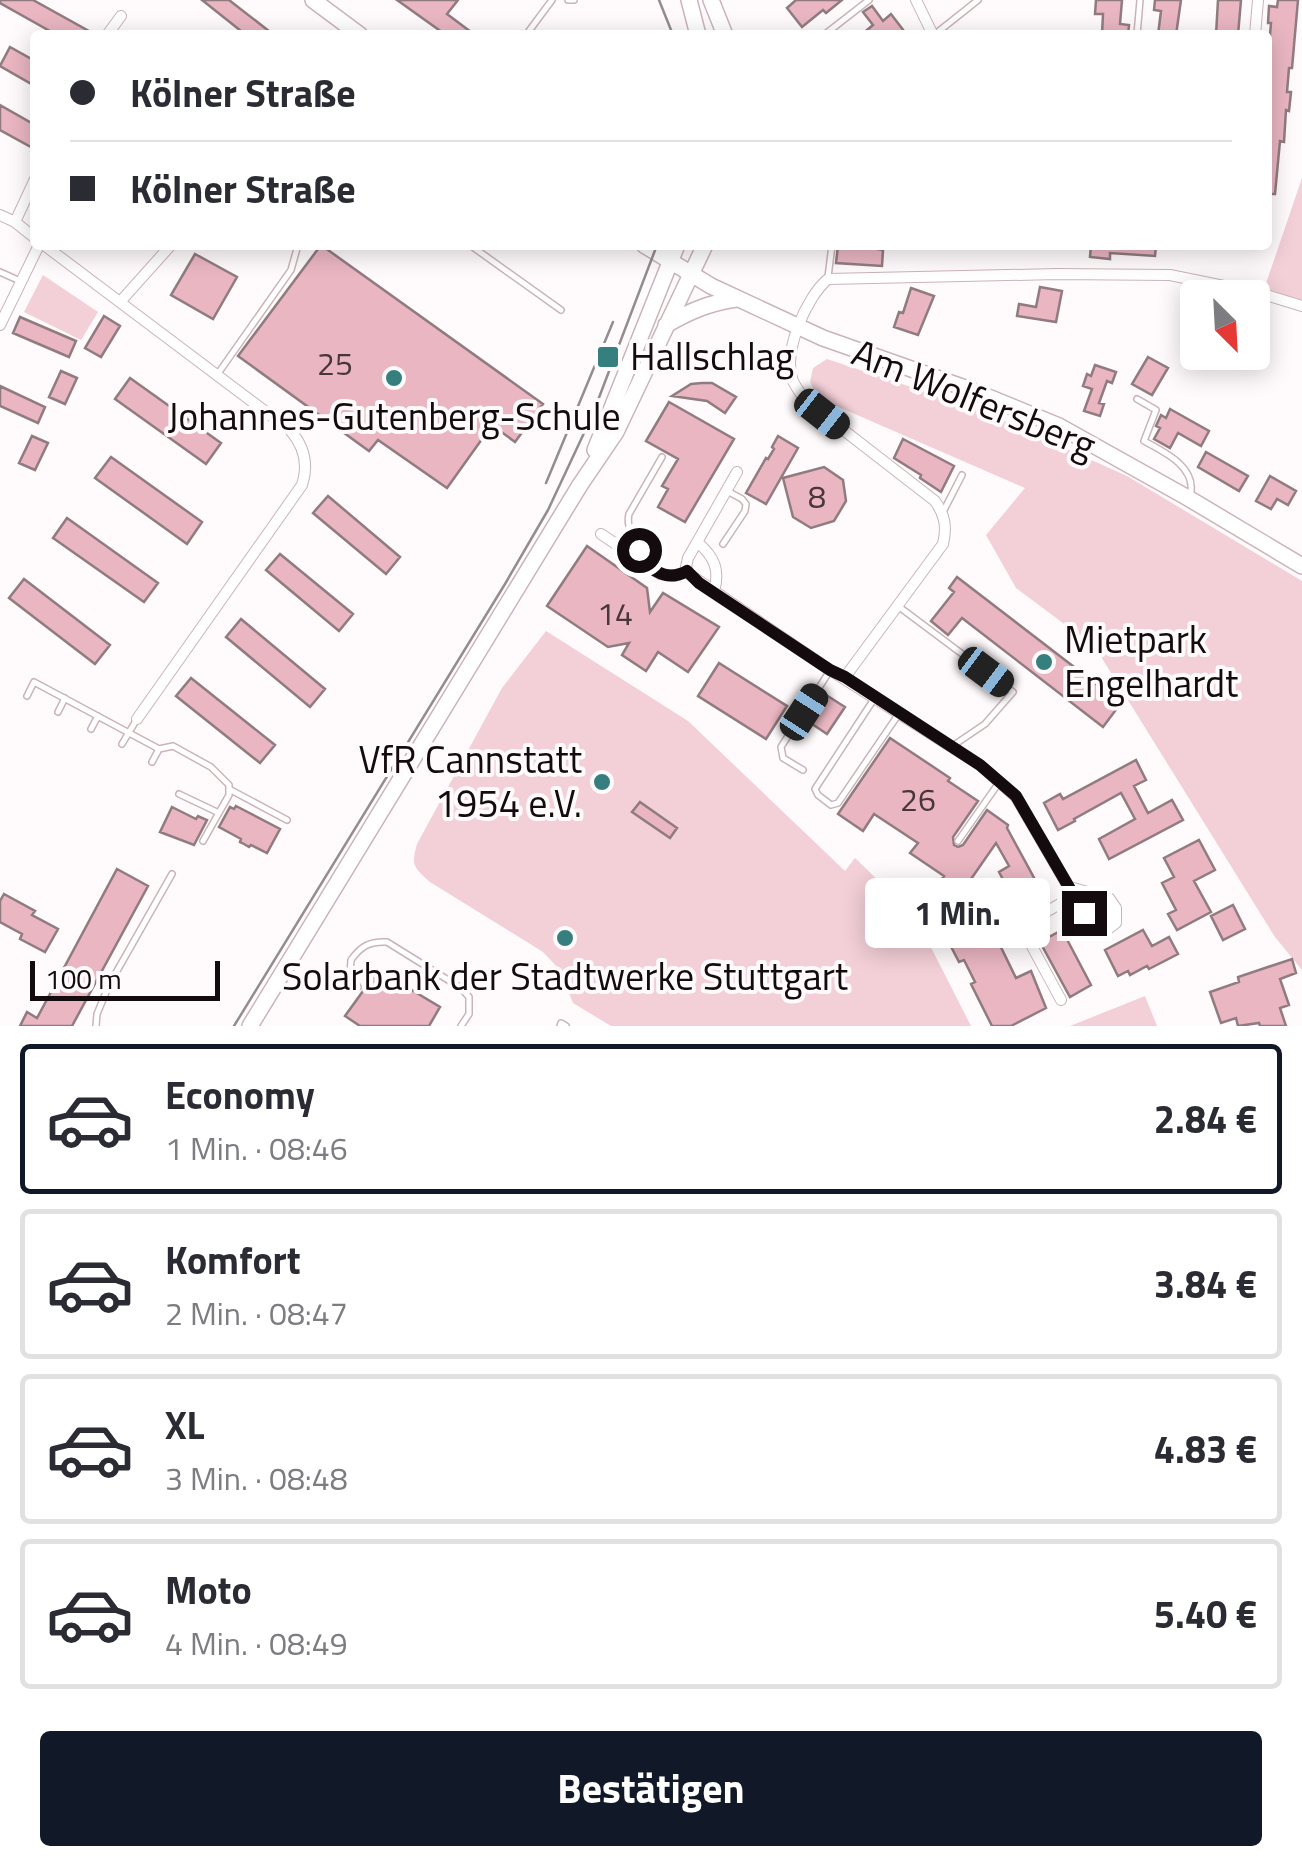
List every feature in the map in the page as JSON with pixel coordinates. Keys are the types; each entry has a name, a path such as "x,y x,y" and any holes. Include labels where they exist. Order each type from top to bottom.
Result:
{"main road":[{"path":"313,0 353,30"},
{"path":"711,0 723,30"},
{"path":"693,1 697,30"},
{"path":"652,250 691,275"},
{"path":"580,485 675,250"},
{"path":"250,1026 616,432 702,250"},
{"name":"Am Wolfersberg","path":"691,275 799,327 1059,426 1302,566"},
{"path":"666,326 712,302 739,299"}],"street":[{"path":"916,0 931,30"},
{"path":"1255,30 1258,0"},
{"path":"111,30 122,16"},
{"path":"15,222 30,190"},
{"path":"0,216 30,234"},
{"path":"0,325 39,250"},
{"path":"49,250 290,430 302,447 306,463 302,485 137,719"},
{"path":"120,302 167,250"},
{"path":"845,677 943,544 946,529 943,512 935,501 806,402 792,380 790,355 799,327 808,303 828,278 1170,275 1302,306"},
{"path":"737,472 686,563 687,571 699,583 830,670 980,765 1016,796 1072,891 1094,931 1116,923 1116,908 1109,898 1072,891 1021,926 1061,1000"},
{"path":"601,534 667,577 687,571"},
{"path":"697,542 714,558 714,592"}],"lane":[{"path":"530,30 552,0"},
{"path":"830,30 869,0"},
{"path":"940,30 978,0"},
{"path":"1137,30 1140,0"},
{"path":"218,376 291,270 297,250"},
{"path":"477,250 561,310"},
{"path":"828,278 831,250"},
{"path":"0,272 20,282"},
{"path":"1137,399 1156,410 1144,440 1178,460 1192,484 1188,498"},
{"path":"638,560 639,550 627,523 629,514 662,457"},
{"path":"943,512 962,475"},
{"path":"724,544 746,504 726,490"},
{"path":"898,606 1013,692 985,724 951,746"},
{"path":"803,770 782,758 781,747 830,670"},
{"path":"27,696 34,682 159,749 173,746 211,767 228,785 229,795 203,841"},
{"path":"875,697 816,790 818,796 832,805 838,804 900,713"},
{"path":"58,712 65,698"},
{"path":"91,729 98,716"},
{"path":"122,744 137,719"},
{"path":"152,762 159,749"},
{"path":"958,841 1000,782"},
{"path":"229,789 287,820"},
{"path":"179,794 218,814"},
{"path":"96,1026 109,985 172,874"},
{"path":"358,987 350,974 351,960 363,947 387,942 469,997 469,1014 461,1026"}],"shaded area":[{"path":"1302,178 1302,310 1270,301 1267,280"},
{"path":"43,275 98,312 81,340 24,312"},
{"path":"827,359 980,410 1127,476 1302,581 1302,970 1275,937 1095,647 1016,588 986,535 1025,488 818,398 810,382 813,368"},
{"name":"VfR Cannstatt 1954 e.V.","path":"546,631 688,721 845,871 855,858 915,916 971,1026 611,1026 573,1003 559,969 543,952 430,882 415,865 417,844 502,688"},
{"path":"1145,996 1157,1026 1070,1026"}],"building":[{"path":"33,0 87,30 48,30 0,3"},
{"path":"202,0 229,0 268,30 240,30"},
{"path":"397,0 458,0 447,14 468,30 439,30"},
{"path":"796,0 842,0 802,27 787,8"},
{"path":"1096,0 1122,0 1120,24 1129,25 1128,30 1102,30 1103,14 1095,14"},
{"path":"1155,0 1181,0 1177,30 1159,30 1161,11 1154,10"},
{"path":"1218,0 1241,0 1238,30 1216,30"},
{"path":"1278,0 1298,0 1287,92 1291,92 1289,111 1286,110 1284,142 1280,141 1272,194 1272,30 1268,23 1269,6 1277,7"},
{"path":"872,6 883,21 891,14 903,30 867,30 873,25 863,12"},
{"path":"10,47 30,58 30,83 0,66"},
{"path":"0,105 30,122 30,146 0,130"},
{"path":"317,250 328,250 543,404 515,442 492,425 447,488 378,440 369,451 238,356"},
{"path":"837,250 883,250 882,266 836,263"},
{"path":"1091,250 1156,250 1155,256 1110,253 1110,259 1090,257"},
{"path":"195,254 237,277 213,319 171,295"},
{"path":"1040,287 1062,291 1056,322 1017,316 1019,304 1036,307"},
{"path":"911,288 934,296 918,335 894,327"},
{"path":"104,316 120,326 101,357 85,348"},
{"path":"20,317 76,341 69,357 13,333"},
{"path":"1148,357 1168,368 1152,395 1132,384"},
{"path":"1095,365 1116,372 1112,383 1107,381 1099,403 1104,404 1100,416 1084,411 1092,389 1083,386"},
{"path":"61,371 77,378 65,404 49,397"},
{"path":"130,378 221,443 206,464 115,399"},
{"path":"712,383 736,397 725,413 707,401 672,396 691,384"},
{"path":"0,386 45,407 38,423 0,406"},
{"path":"669,402 734,439 685,522 658,507 668,489 662,486 678,459 646,441"},
{"path":"1170,409 1209,431 1201,446 1178,433 1170,448 1154,439 1161,415 1166,418"},
{"path":"32,436 48,443 35,470 19,463"},
{"path":"778,436 798,448 766,504 746,493"},
{"path":"903,439 954,466 941,492 894,458"},
{"path":"1206,452 1248,476 1239,491 1198,467"},
{"path":"111,457 202,522 187,544 95,478"},
{"path":"824,467 843,480 846,501 834,521 811,528 793,517 783,478"},
{"path":"1270,476 1296,491 1288,505 1277,499 1271,509 1256,501"},
{"path":"328,496 400,557 386,574 313,513"},
{"path":"67,518 158,583 144,602 53,538"},
{"path":"587,546 647,588 650,612 663,593 719,627 688,672 658,652 646,671 622,655 629,643 608,647 547,606"},
{"path":"280,554 353,614 339,631 266,570"},
{"name":"Mietpark Engelhardt","path":"957,577 1121,703 1103,727 962,618 948,635 931,621 954,592 949,588"},
{"path":"24,579 110,645 95,664 9,598"},
{"path":"241,619 325,689 310,707 226,637"},
{"path":"719,663 787,706 766,739 698,696"},
{"path":"191,678 275,745 260,763 176,696"},
{"path":"823,693 845,707 827,734 806,720"},
{"path":"890,738 978,801 953,837 954,845 963,845 987,810 1008,825 1045,898 1020,911 999,872 1009,866 996,843 962,892 971,887 968,891 973,895 965,906 960,902 942,929 937,927 925,904 944,876 910,853 918,843 874,814 863,831 838,814"},
{"path":"1136,760 1146,780 1134,786 1148,813 1172,800 1183,820 1109,859 1099,839 1135,819 1121,793 1058,830 1044,803 1060,794 1063,799"},
{"path":"640,802 677,828 670,838 632,812"},
{"path":"236,806 280,829 267,853 249,847 219,827 230,807"},
{"path":"172,807 207,820 194,845 160,832"},
{"path":"1199,840 1215,870 1194,881 1211,912 1177,930 1168,914 1176,910 1162,883 1174,877 1164,858"},
{"path":"117,869 148,886 72,1026 20,1026 27,1012 37,1018"},
{"path":"4,894 58,929 45,952 20,939 22,934 0,922"},
{"path":"1233,905 1245,929 1223,940 1211,916"},
{"path":"976,920 984,933 994,928 1009,933 997,939 1016,978 1031,971 1046,1008 1011,1026 992,1026 964,960 959,962 947,939 947,935"},
{"path":"1062,930 1091,985 1070,997 1040,942"},
{"path":"1143,930 1152,946 1169,937 1178,954 1149,969 1147,966 1118,976 1105,950"},
{"path":"1292,959 1296,973 1280,979 1289,1005 1280,1008 1286,1026 1238,1026 1236,1018 1221,1023 1210,992 1239,982 1238,977"},
{"path":"375,968 440,1007 429,1026 360,1026 345,1016"}],"tram line":[{"path":"659,0 671,30"},
{"path":"234,1026 548,510 592,416 655,250"},
{"path":"546,483 613,322"}],"place":[{"name":"Hallschlag","path":"608,357"},
{"name":"Johannes-Gutenberg-Schule","path":"394,378"},
{"name":"Mietpark Engelhardt","path":"1044,662"},
{"name":"VfR Cannstatt 1954 e.V.","path":"602,782"},
{"name":"Solarbank der Stadtwerke Stuttgart","path":"565,938"}],"route":[{"path":"639,550 638,560 660,574 667,577 687,571 699,583 830,670 980,765 1016,796 1084,913"}]}
